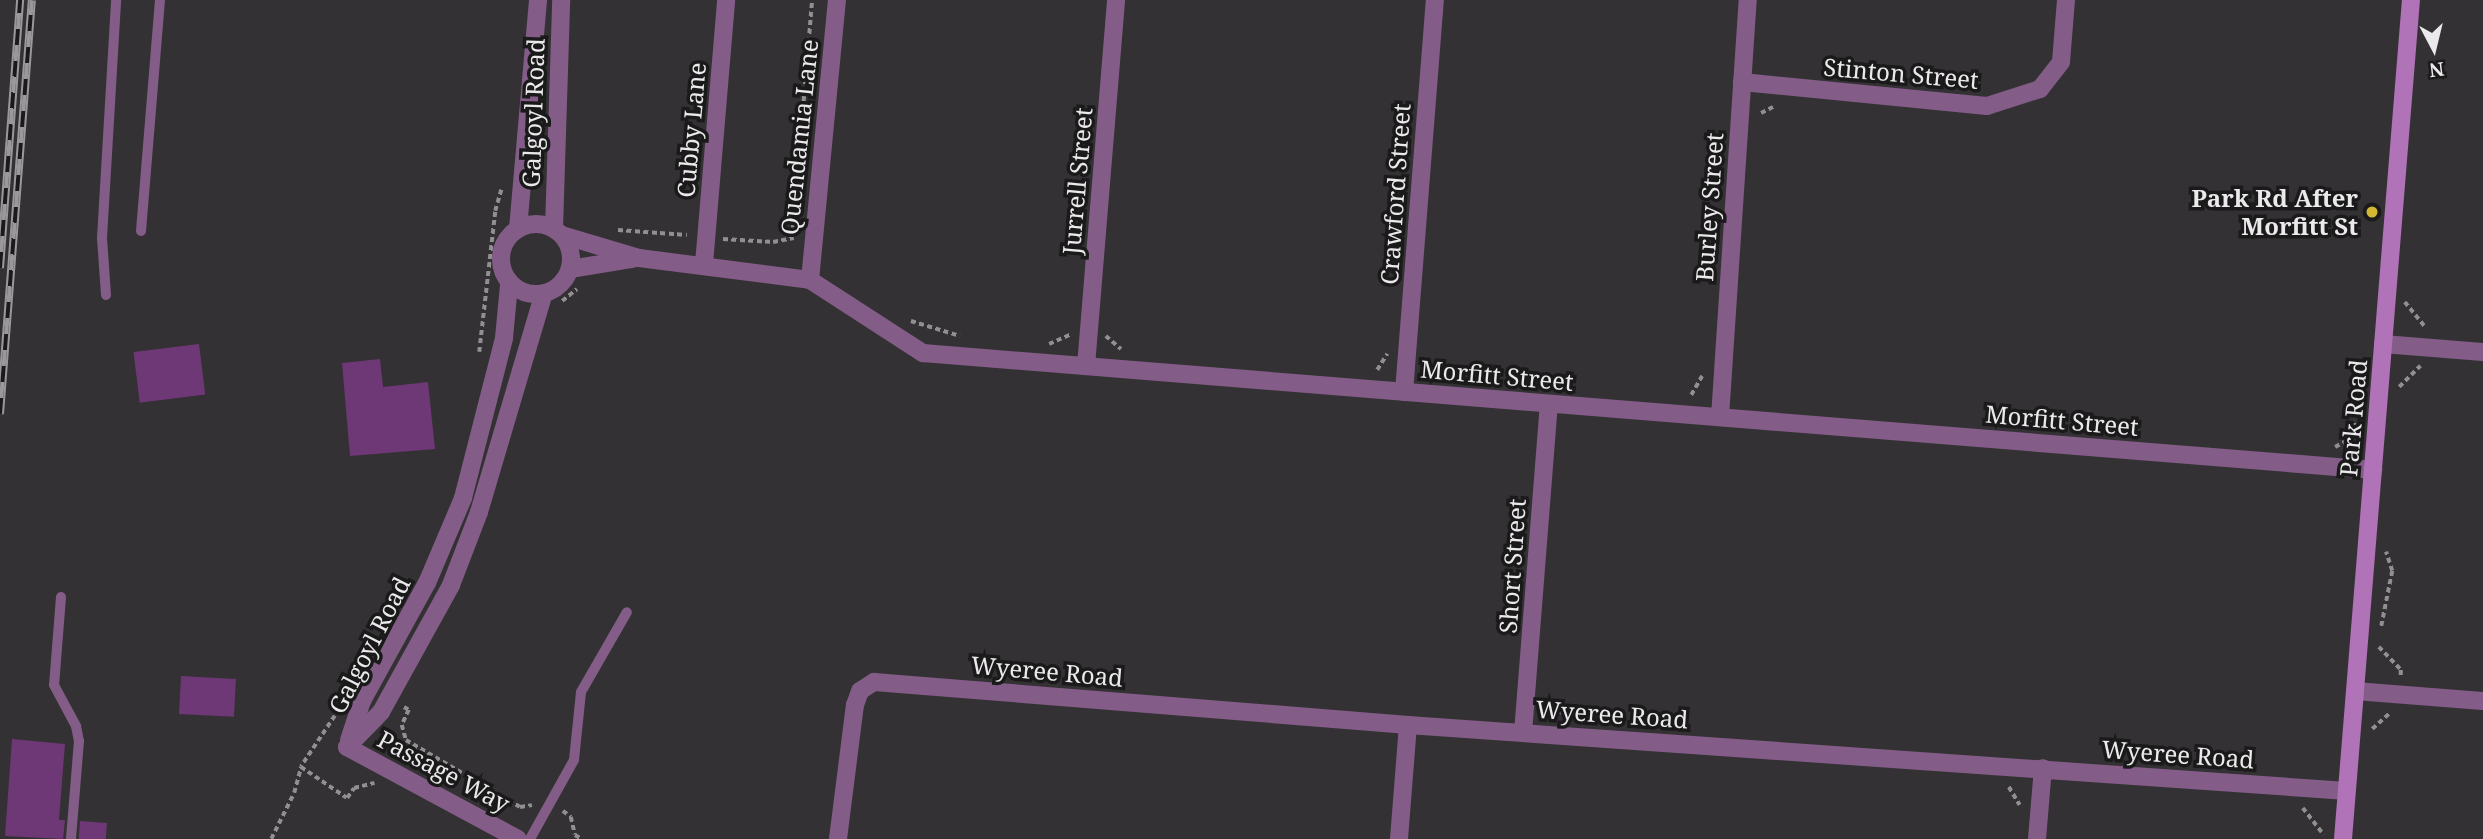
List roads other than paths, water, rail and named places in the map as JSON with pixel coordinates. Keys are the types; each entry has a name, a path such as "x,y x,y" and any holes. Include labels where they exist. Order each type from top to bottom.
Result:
{"street":[{"name":"Galgoyl Road","path":"518,229 538,0"},
{"name":"Galgoyl Road","path":"558,232 561,0"},
{"name":"Cubby Lane","path":"704,264 726,0"},
{"name":"Quendamia Lane","path":"810,280 837,0"},
{"name":"Jurrell Street","path":"1086,366 1116,0"},
{"name":"Crawford Street","path":"1404,392 1435,0"},
{"name":"Burley Street","path":"1720,418 1748,0"},
{"name":"Stinton Street","path":"1742,82 1987,106 2040,89 2061,62 2066,0"},
{"name":"Park Road","path":"2343,839 2411,0"},
{"path":"532,224 558,232 571,255 570,269 564,281 544,293 509,285 502,250 518,229 532,224"},
{"name":"Morfitt Street","path":"558,232 639,258 704,264 810,280 923,353 2373,470"},
{"name":"Morfitt Street","path":"570,269 639,258"},
{"name":"Galgoyl Road","path":"347,747 362,701 427,583 470,471 504,338 509,285"},
{"name":"Galgoyl Road","path":"347,747 389,698 452,585 489,475 544,293"},
{"path":"2383,344 2483,352"},
{"name":"Short Street","path":"1523,733 1549,404"},
{"path":"470,471 489,475"},
{"name":"Wyeree Road","path":"838,839 855,705 860,691 874,682 1408,725 2347,791"},
{"path":"2355,691 2483,701"},
{"path":"1399,839 1408,725"},
{"name":"Passage Way","path":"347,747 518,839"},
{"path":"2037,839 2043,768"}],"lane":[{"path":"106,295 102,238 116,0"},
{"path":"141,231 160,0"},
{"path":"61,597 54,685 79,741 71,839"},
{"path":"530,839 578,750 582,692 627,612"}],"railway":[{"path":"0,268 20,0"},
{"path":"0,414 32,0"}],"place":[{"name":"Park Rd After Morfitt St","path":"2372,212"}]}
